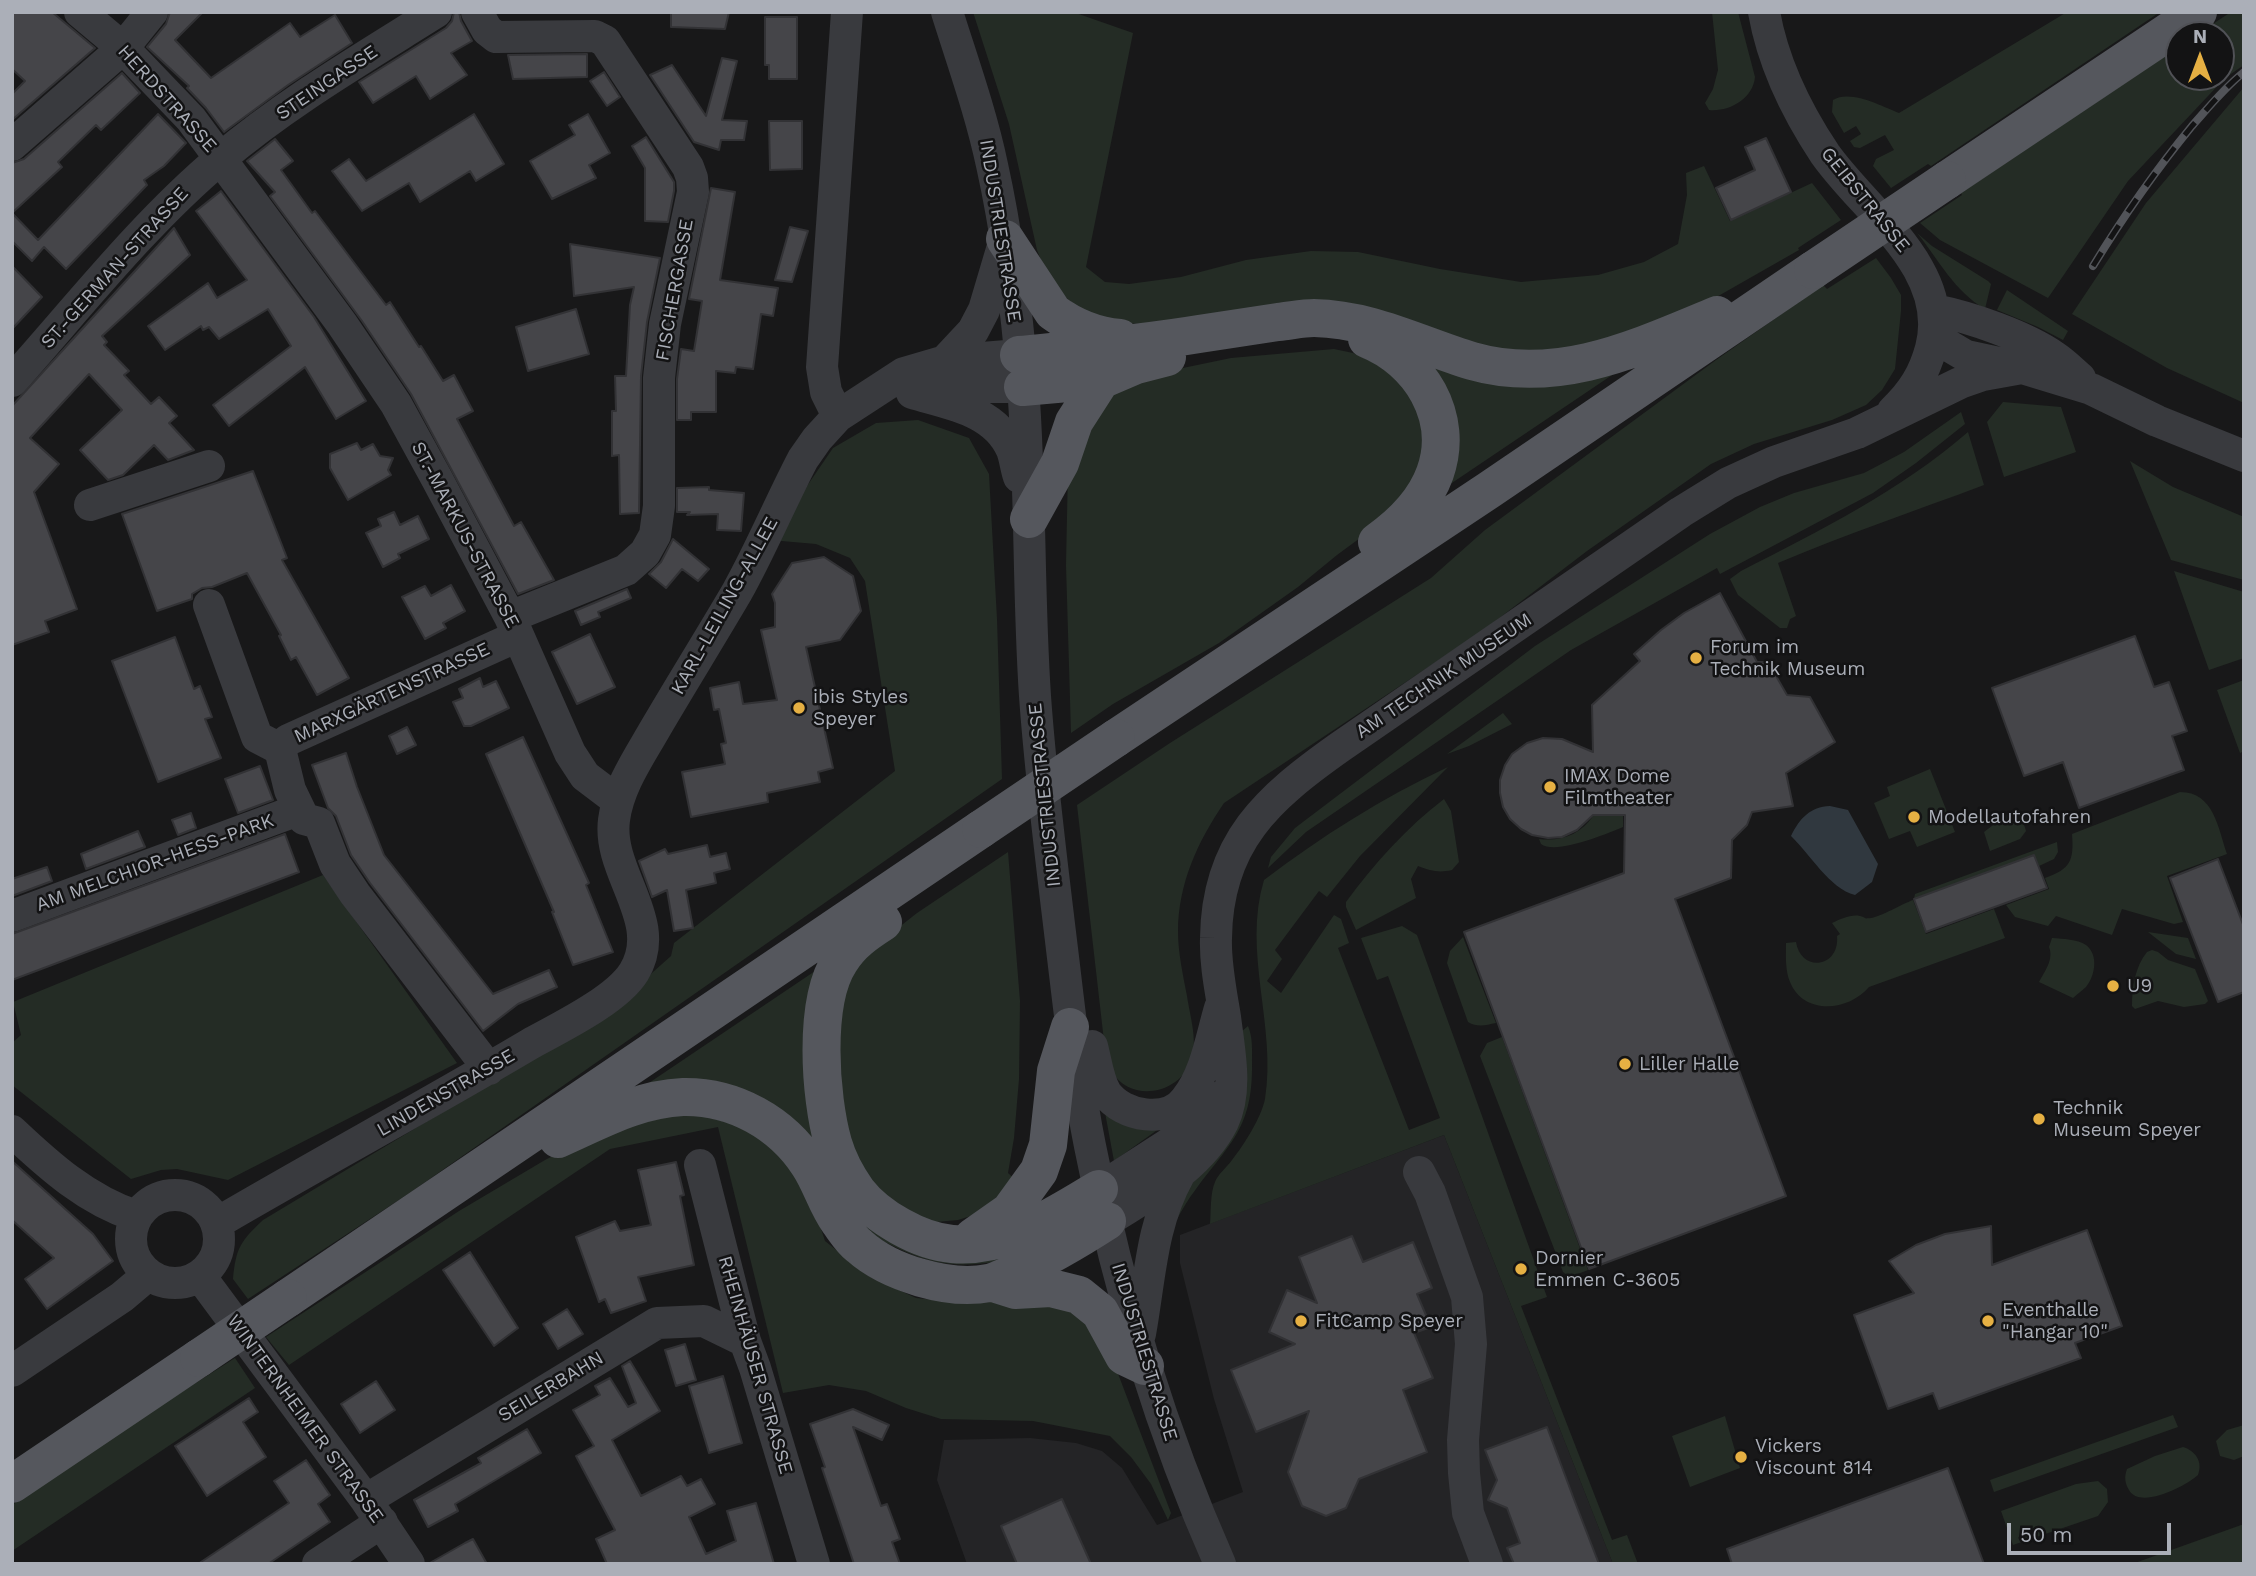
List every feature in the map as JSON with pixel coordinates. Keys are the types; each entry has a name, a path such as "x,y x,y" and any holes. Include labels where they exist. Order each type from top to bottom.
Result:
{"main road":[{"path":"12,1484 1116,738 1500,483 2198,12"},
{"path":"1005,239 1041,296 1053,312 1064,320 1115,338 1157,341"},
{"path":"1021,371 1157,341 1312,318 1350,321 1382,328 1474,361 1507,368 1543,369 1588,363 1625,353 1802,277"},
{"path":"1021,371 1101,380 1136,365 1184,353 1233,342 1309,331 1349,332 1396,354 1426,385 1440,422 1439,459 1434,475 1413,509 1393,531 1357,556 1335,592"},
{"path":"1029,519 1060,463 1074,422 1101,380"},
{"path":"969,838 913,898 857,939 839,961 827,996 821,1043 825,1094 833,1143 844,1171 858,1192 900,1226 929,1239 952,1244 1001,1239 1103,1205"},
{"path":"964,1244 1010,1211 1040,1171 1048,1145 1056,1071 1070,1027"},
{"path":"492,1160 559,1139 614,1112 684,1097 715,1100 745,1109 778,1129 796,1145 811,1167 837,1219 859,1246 878,1259 925,1279 955,1284 990,1283 1015,1290 1051,1288 1079,1295 1100,1312 1124,1356 1142,1354"},
{"path":"990,1283 1066,1248 1103,1205"}],"street":[{"name":"HERDSTRASSE","path":"80,12 122,48 182,110 220,158"},
{"path":"12,145 122,48 152,12"},
{"name":"STEINGASSE","path":"220,158 340,73 436,12"},
{"name":"FISCHERGASSE","path":"477,12 487,30 496,37 595,36 605,41 688,167 692,178 691,201 665,324 659,377 659,506 655,535 645,553 626,570 514,626"},
{"path":"847,12 822,366 826,392 849,409 912,393 982,387 1021,371"},
{"name":"INDUSTRIESTRASSE","path":"947,12 992,162 1005,239 1021,371 1034,688 1041,790 1070,1027 1089,1143 1117,1267 1142,1354 1199,1516 1220,1564"},
{"name":"GEIBSTRASSE","path":"1763,12 1793,100 1811,132 1857,195 1907,250 1932,297 1934,323"},
{"name":"ST.-GERMAN-STRASSE","path":"12,381 142,236 220,158"},
{"name":"ST.-MARKUS-STRASSE","path":"220,158 342,324 396,404 514,626 570,753 585,776 618,800"},
{"path":"945,361 973,331 984,310 1005,239"},
{"path":"2091,388 2057,358 2040,348 1961,315 1934,323 1966,356 2022,368 2091,388 2157,421 2244,456"},
{"name":"AM TECHNIK MUSEUM","path":"1881,421 1919,381 1934,323"},
{"name":"KARL-LEILING-ALLEE","path":"618,800 646,745 737,591 803,459 817,439 849,409 904,373 945,361 1021,371"},
{"name":"AM TECHNIK MUSEUM","path":"1103,1205 1180,1173 1208,1145 1222,1124 1229,1101 1230,1081 1229,1040 1216,938 1221,892 1241,838 1269,803 1294,781 1705,496 1774,462 1857,432 1960,383 1983,375 2022,368"},
{"path":"912,393 978,413 998,429 1012,450 1029,519"},
{"path":"90,505 209,466"},
{"path":"209,605 257,737 280,749"},
{"name":"MARXGÄRTENSTRASSE","path":"298,810 280,749 288,740 514,626"},
{"name":"LINDENSTRASSE","path":"217,1223 602,1002 625,983 634,973 642,955 644,935 641,918 616,850 614,821 618,800"},
{"path":"298,810 304,819 319,823 335,864 355,894 488,1069"},
{"name":"AM MELCHIOR-HESS-PARK","path":"12,916 298,810"},
{"path":"1065,977 1076,993 1086,1018 1108,1095 1122,1107 1145,1114 1173,1111 1185,1101 1199,1077 1223,997"},
{"path":"1103,1205 1214,1108 1230,1081"},
{"path":"12,1131 83,1191 118,1210 136,1216"},
{"name":"RHEINHÄUSER STRASSE","path":"700,1165 745,1341 814,1564"},
{"path":"1419,1172 1430,1194 1467,1297 1471,1344 1463,1440 1464,1473 1468,1513 1487,1564"},
{"path":"1142,1354 1155,1234 1167,1199 1180,1173"},
{"path":"178,1194 194,1199 208,1209 217,1223 220,1237 218,1252 211,1265 200,1276 183,1283 165,1283 148,1275 133,1255 131,1229 136,1216 147,1204 162,1196 178,1194"},
{"path":"12,1371 122,1297 148,1275"},
{"name":"WINTERNHEIMER STRASSE","path":"200,1276 374,1511 409,1564"},
{"name":"SEILERBAHN","path":"318,1564 374,1511 657,1323 704,1321 745,1341"}],"shaded area":[{"path":"973,12 1073,12 1133,33 1086,267 1105,282 1129,284 1181,277 1246,260 1311,251 1358,252 1521,282 1598,275 1644,262 1678,244 1687,195 1686,173 1704,166 1730,221 1812,183 1841,220 1798,248 1799,250 1699,307 1651,328 1544,357 1457,343 1124,323 1088,316 1051,285 1037,250 1009,124"},
{"path":"1712,12 1738,12 1755,77 1745,98 1732,106 1717,110 1709,110 1705,103 1713,89 1718,70"},
{"path":"2067,12 2160,12 1931,166 1928,164 1891,188 1873,166 1876,159 1894,150 1885,135 1860,148 1854,147 1850,141 1861,134 1856,126 1844,133 1832,112 1833,100 1848,96 1899,113"},
{"path":"2231,12 2244,12 2244,65 2235,71 2235,21 2217,21"},
{"path":"2165,56 2165,91 2213,91 2128,181 2048,298 1940,240 1920,223 1962,195 1961,193"},
{"path":"2244,87 2244,403 2167,368 2072,314 2146,203"},
{"path":"1917,233 1932,246 1991,284 1985,309 1964,293"},
{"path":"1876,258 1901,295 1901,311 1895,369 1882,390 1866,405 1832,420 1754,444 1711,464 1587,551 1481,632 1224,803 1191,864 1179,914 1180,956 1192,1021 1193,1056 1183,1074 1164,1088 1141,1091 1120,1082 1110,1069 1104,1041 1077,805 1431,578 1485,530 1716,360 1823,285 1827,289"},
{"path":"2007,290 2068,331 2063,340 1997,310"},
{"path":"1334,349 1353,353 1377,364 1403,382 1427,423 1417,483 1386,519 1298,587 1219,643 1113,704 1071,733 1066,565 1068,468 1081,425 1130,379 1231,358"},
{"path":"1428,356 1627,365 1443,489"},
{"path":"2003,402 2061,407 2076,452 2004,477 1987,422"},
{"path":"1961,412 1965,424 1873,493 1720,574 1717,568 1571,650 1306,832 1268,868 1271,857 1295,828 1535,646 1710,534 1760,507 1794,493 1864,473 1904,452"},
{"path":"918,420 969,438 989,474 1002,779 411,1192 248,1299 233,1279 236,1259 245,1239 263,1220 607,1013 671,956 674,943 895,771 865,581 850,558 816,544 770,540 833,448 876,423"},
{"path":"1968,432 1984,485 1778,563 1796,616 1790,619 1787,628 1780,628 1738,595 1730,579 1741,571 1830,525 1887,491"},
{"path":"2130,461 2173,487 2244,517 2244,580 2171,560"},
{"path":"2174,571 2244,592 2244,658 2209,670"},
{"path":"2244,680 2244,751 2240,753 2217,690"},
{"path":"1503,713 1512,724 1447,754"},
{"path":"1448,767 1360,856 1327,897 1319,891 1275,950 1282,959 1267,981 1281,993 1334,915 1341,919 1349,943 1338,948 1409,1130 1440,1118 1388,976 1377,980 1361,938 1402,926 1417,935 1547,1297 1521,1306 1612,1540 1627,1535 1638,1564 1613,1564 1444,1135 1210,1224 1213,1186 1247,1139 1265,1099 1267,1045 1257,934 1258,907 1264,880 1353,819"},
{"name":"Modellautofahren","path":"1930,769 1955,832 1917,847 1910,831 1889,839 1874,803 1890,796 1887,787"},
{"path":"2180,792 2200,798 2207,805 2213,813 2227,854 2167,876 2183,922 2174,924 2122,909 2112,935 2056,916 2048,926 2015,917 2006,905 2049,889 2045,878 2060,871 2069,862 2072,834"},
{"path":"1444,799 1451,811 1459,862 1452,870 1443,871 1418,866 1411,879 1416,898 1356,930 1346,902 1392,847"},
{"path":"1830,806 1848,810 1878,864 1872,882 1855,895 1837,886 1791,836 1806,815"},
{"path":"2010,812 2022,818 2026,831 2020,839 1990,851 1984,832"},
{"path":"1593,816 1623,816 1623,827 1569,845 1548,847 1541,844 1539,839 1563,838 1576,832"},
{"path":"2057,842 2058,852 2054,859 2039,866 2034,855 1914,899 1915,894"},
{"path":"1008,852 1020,1001 1019,1079 1008,1173 1019,1183 977,1214 958,1220 936,1222 897,1211 849,1162 837,1067 841,997 856,965 884,939 917,913"},
{"path":"323,875 457,1063 228,1180 177,1169 161,1170 131,1179 12,1085 12,1043 21,1035 13,1002"},
{"path":"1913,900 1926,934 1994,909 2005,938 1869,987 1850,1001 1839,1005 1816,1005 1797,993 1787,973 1786,943 1796,942 1805,959 1820,963 1833,955 1837,936 1840,934 1832,923 1853,916 1875,917"},
{"path":"2148,932 2188,938 2196,959 2176,954"},
{"path":"1463,937 1496,1023 1479,1025 1468,1022 1447,963 1450,951"},
{"path":"2052,938 2082,943 2093,954 2092,977 2086,987 2073,998 2039,982 2050,960 2049,947"},
{"path":"2152,950 2168,960 2195,969 2208,1001 2205,1004 2184,1007 2158,1001 2135,1009 2132,1006 2135,978 2143,958"},
{"path":"821,967 833,1179 1001,1261 944,1263 905,1252 878,1238 863,1226 846,1204 810,1145 634,1093"},
{"path":"1248,1026 1252,1044 1251,1085 1244,1119 1238,1132 1190,1197 1176,1221 1241,1032"},
{"path":"1502,1037 1588,1270 1570,1277 1563,1272 1480,1056 1487,1043"},
{"path":"1104,1107 1167,1123 1114,1161"},
{"path":"688,1112 770,1134 812,1201 825,1241 869,1276 916,1298 956,1302 990,1300 1078,1305 1117,1371 1171,1513 1168,1520 1151,1484 1131,1457 1110,1436 1033,1421 941,1419 866,1391 829,1385 783,1393 718,1127 610,1149 289,1365 266,1337 459,1211 545,1160 598,1133"},
{"path":"1444,1135 1613,1564 967,1564 937,1480 944,1440 1030,1438 1076,1443 1102,1451 1122,1468 1157,1525 1243,1492 1214,1399 1180,1263 1180,1235"},
{"path":"235,1358 255,1388 12,1551 12,1505"},
{"path":"2173,1415 2178,1427 1994,1492 1990,1480"},
{"path":"1725,1416 1740,1468 1690,1487 1672,1436"},
{"path":"2244,1425 2244,1456 2234,1460 2220,1456 2216,1441 2227,1430"},
{"path":"2183,1447 2192,1451 2197,1458 2200,1466 2198,1475 2174,1490 2153,1497 2135,1496 2129,1490 2125,1480 2127,1469"},
{"path":"2098,1481 2107,1489 2108,1502 2098,1516 2013,1545 2001,1511 2076,1484"},
{"path":"2244,1524 2244,1564 2132,1564"}],"building":[{"path":"12,12 52,12 95,48 12,120 12,94 25,81 12,69"},
{"path":"170,12 203,12 175,40 211,78 290,23 300,37 335,15 352,43 224,132 187,88 189,86 147,47 166,24"},
{"path":"454,12 459,12 472,41 451,53 467,75 430,99 416,76 373,103 359,82 446,28 452,21"},
{"path":"671,12 729,12 725,29 671,27"},
{"path":"765,17 797,17 797,79 769,79 769,65 765,65"},
{"path":"587,54 587,77 513,79 508,55"},
{"path":"722,58 737,61 722,120 747,121 744,140 721,140 719,150 694,142 650,75 672,65 706,116"},
{"path":"604,72 620,97 607,106 590,81"},
{"path":"122,73 140,93 101,130 96,125 58,162 62,167 12,213 12,163 24,159"},
{"path":"158,114 186,143 164,166 144,180 147,185 66,269 44,247 32,261 12,241 12,213 38,240"},
{"path":"474,114 504,164 476,181 470,171 420,202 409,183 362,211 332,171 349,159 366,181"},
{"path":"588,114 610,153 589,165 596,178 552,199 530,161 575,135 569,125"},
{"path":"769,121 802,121 802,169 770,170"},
{"path":"646,137 674,182 668,222 645,221 645,168 632,146"},
{"path":"1766,138 1791,192 1731,220 1716,188 1755,170 1745,147"},
{"path":"275,139 293,161 281,170 312,213 315,211 386,305 390,302 443,381 454,375 473,411 457,419 514,526 521,522 554,580 518,594 411,394 362,321 270,196 275,192 247,161"},
{"path":"711,188 735,192 720,280 778,288 773,316 761,314 753,369 736,367 735,373 716,371 716,412 691,412 691,420 677,420 677,379 681,349 694,351 702,301 689,299"},
{"path":"221,191 314,317 366,401 336,419 305,367 229,426 213,405 291,346 268,309 219,339 209,327 203,330 201,326 165,350 148,326 208,283 217,298 247,280 196,211"},
{"path":"790,227 808,231 792,282 775,280"},
{"path":"174,228 190,255 102,336 107,342 104,345 129,371 124,375 151,404 159,397 177,416 169,423 194,450 168,460 154,445 123,475 108,480 80,450 122,410 89,374 30,438 59,464 34,492 77,609 45,621 49,632 12,645 12,406"},
{"path":"570,244 660,258 647,322 641,376 639,513 620,514 619,455 612,456 612,411 616,411 615,376 626,376 630,305 634,287 574,296"},
{"path":"12,266 42,297 12,329"},
{"path":"576,309 589,354 528,371 516,327"},
{"path":"357,443 361,450 373,444 380,456 393,458 388,470 391,475 348,500 330,468 330,454"},
{"path":"253,471 287,558 282,560 349,678 317,695 296,657 291,660 279,636 281,635 247,573 212,587 202,588 192,594 192,599 157,611 122,514"},
{"path":"709,487 709,490 744,493 741,531 717,530 718,514 687,515 690,512 677,512 677,488"},
{"path":"394,512 400,525 418,516 429,539 398,554 400,558 383,567 366,533 381,526 378,519"},
{"path":"673,539 709,569 698,581 682,569 666,588 649,574 661,562"},
{"path":"824,557 853,576 861,611 840,640 806,647 833,768 818,772 820,782 767,793 768,802 691,817 682,772 725,764 721,744 726,743 719,709 714,710 710,688 739,682 743,704 777,700 761,630 775,627 775,603 772,594 792,563"},
{"path":"451,585 465,611 443,623 446,628 425,639 402,597 425,586 431,596"},
{"path":"627,589 631,598 598,612 600,617 581,625 575,611"},
{"path":"1720,593 1757,662 1768,662 1787,695 1810,697 1835,742 1786,773 1793,806 1752,812 1747,825 1732,840 1731,878 1675,899 1786,1196 1589,1269 1464,932 1624,873 1625,815 1593,815 1577,830 1562,837 1532,835 1510,819 1503,807 1500,780 1505,765 1512,754 1527,743 1543,738 1562,739 1593,752 1592,705 1640,661 1634,654 1661,630 1684,613"},
{"path":"590,634 615,687 577,704 552,652"},
{"path":"2135,636 2154,687 2169,682 2187,731 2172,736 2184,770 2079,808 2063,762 2024,776 1992,688"},
{"path":"175,637 194,689 200,686 212,717 205,719 221,758 158,782 112,661"},
{"path":"480,678 483,687 496,681 509,708 471,726 464,726 453,702 463,698 459,689"},
{"path":"407,727 416,745 397,754 389,736"},
{"path":"523,737 589,883 586,885 613,952 573,965 554,912 486,754"},
{"path":"346,753 384,855 493,994 549,970 557,987 518,1004 483,1031 351,855 336,816 328,808 312,765"},
{"path":"260,766 273,800 238,813 225,779"},
{"path":"191,813 196,828 178,835 172,820"},
{"path":"138,831 145,847 86,869 81,854"},
{"path":"285,834 299,872 12,980 12,934"},
{"path":"707,845 710,857 726,853 730,869 714,873 716,883 686,890 693,928 674,931 667,890 652,897 639,861 665,849 668,854"},
{"path":"2034,855 2047,888 1926,932 1914,899"},
{"path":"2218,859 2244,927 2244,992 2218,1002 2170,878"},
{"path":"47,867 52,881 12,896 12,879"},
{"path":"12,1161 93,1234 113,1261 47,1309 25,1279 54,1258 12,1220"},
{"path":"676,1162 684,1195 680,1196 694,1265 638,1277 646,1301 611,1313 605,1299 599,1302 576,1237 615,1221 620,1231 651,1225 638,1170"},
{"name":"Eventhalle \"Hangar 10\"","path":"1991,1226 1992,1265 2087,1230 2122,1326 2075,1343 2081,1358 1939,1409 1933,1393 1888,1409 1854,1315 1914,1293 1889,1261 1916,1245 1945,1234"},
{"path":"1352,1236 1363,1262 1413,1242 1432,1288 1417,1294 1431,1327 1414,1333 1433,1378 1403,1390 1427,1452 1359,1479 1346,1508 1326,1516 1302,1506 1288,1472 1309,1411 1256,1432 1231,1370 1295,1344 1269,1332 1287,1290 1317,1303 1299,1257"},
{"path":"470,1252 518,1328 494,1346 443,1270"},
{"path":"567,1309 583,1334 558,1349 543,1324"},
{"path":"685,1344 696,1380 676,1386 665,1350"},
{"path":"630,1361 660,1411 612,1440 641,1496 681,1476 687,1486 701,1479 715,1504 689,1517 706,1554 736,1541 727,1511 756,1503 774,1564 607,1564 596,1539 615,1530 576,1456 594,1446 573,1410 600,1395 595,1386 610,1378 628,1407 636,1403 622,1366"},
{"path":"723,1376 742,1443 709,1453 689,1386"},
{"path":"376,1381 395,1410 360,1433 341,1404"},
{"path":"249,1398 258,1412 243,1422 266,1457 207,1496 175,1446"},
{"path":"853,1409 889,1425 882,1440 853,1427 881,1506 887,1504 900,1539 892,1542 900,1564 854,1564 822,1468 825,1467 810,1424"},
{"path":"1547,1427 1599,1564 1514,1564 1507,1548 1520,1543 1507,1508 1488,1500 1497,1480 1485,1450"},
{"path":"527,1429 541,1453 455,1504 458,1511 428,1527 414,1500 481,1463 478,1458"},
{"path":"306,1460 330,1495 318,1504 330,1522 268,1564 198,1564 289,1503 274,1481"},
{"path":"1948,1468 1984,1564 1732,1564 1727,1549"},
{"path":"1062,1499 1091,1564 1017,1564 1001,1526"},
{"path":"473,1539 487,1564 428,1564 465,1543"}],"railway":[{"path":"2093,266 2140,194 2178,143 2244,72"}],"place":[{"name":"Forum im Technik Museum","path":"1696,658"},
{"name":"ibis Styles Speyer","path":"799,708"},
{"name":"IMAX Dome Filmtheater","path":"1550,787"},
{"name":"Modellautofahren","path":"1914,817"},
{"name":"U9","path":"2113,986"},
{"name":"Liller Halle","path":"1625,1064"},
{"name":"Technik Museum Speyer","path":"2039,1119"},
{"name":"Dornier Emmen C-3605","path":"1521,1269"},
{"name":"FitCamp Speyer","path":"1301,1321"},
{"name":"Eventhalle \"Hangar 10\"","path":"1988,1321"},
{"name":"Vickers Viscount 814","path":"1741,1457"}]}
